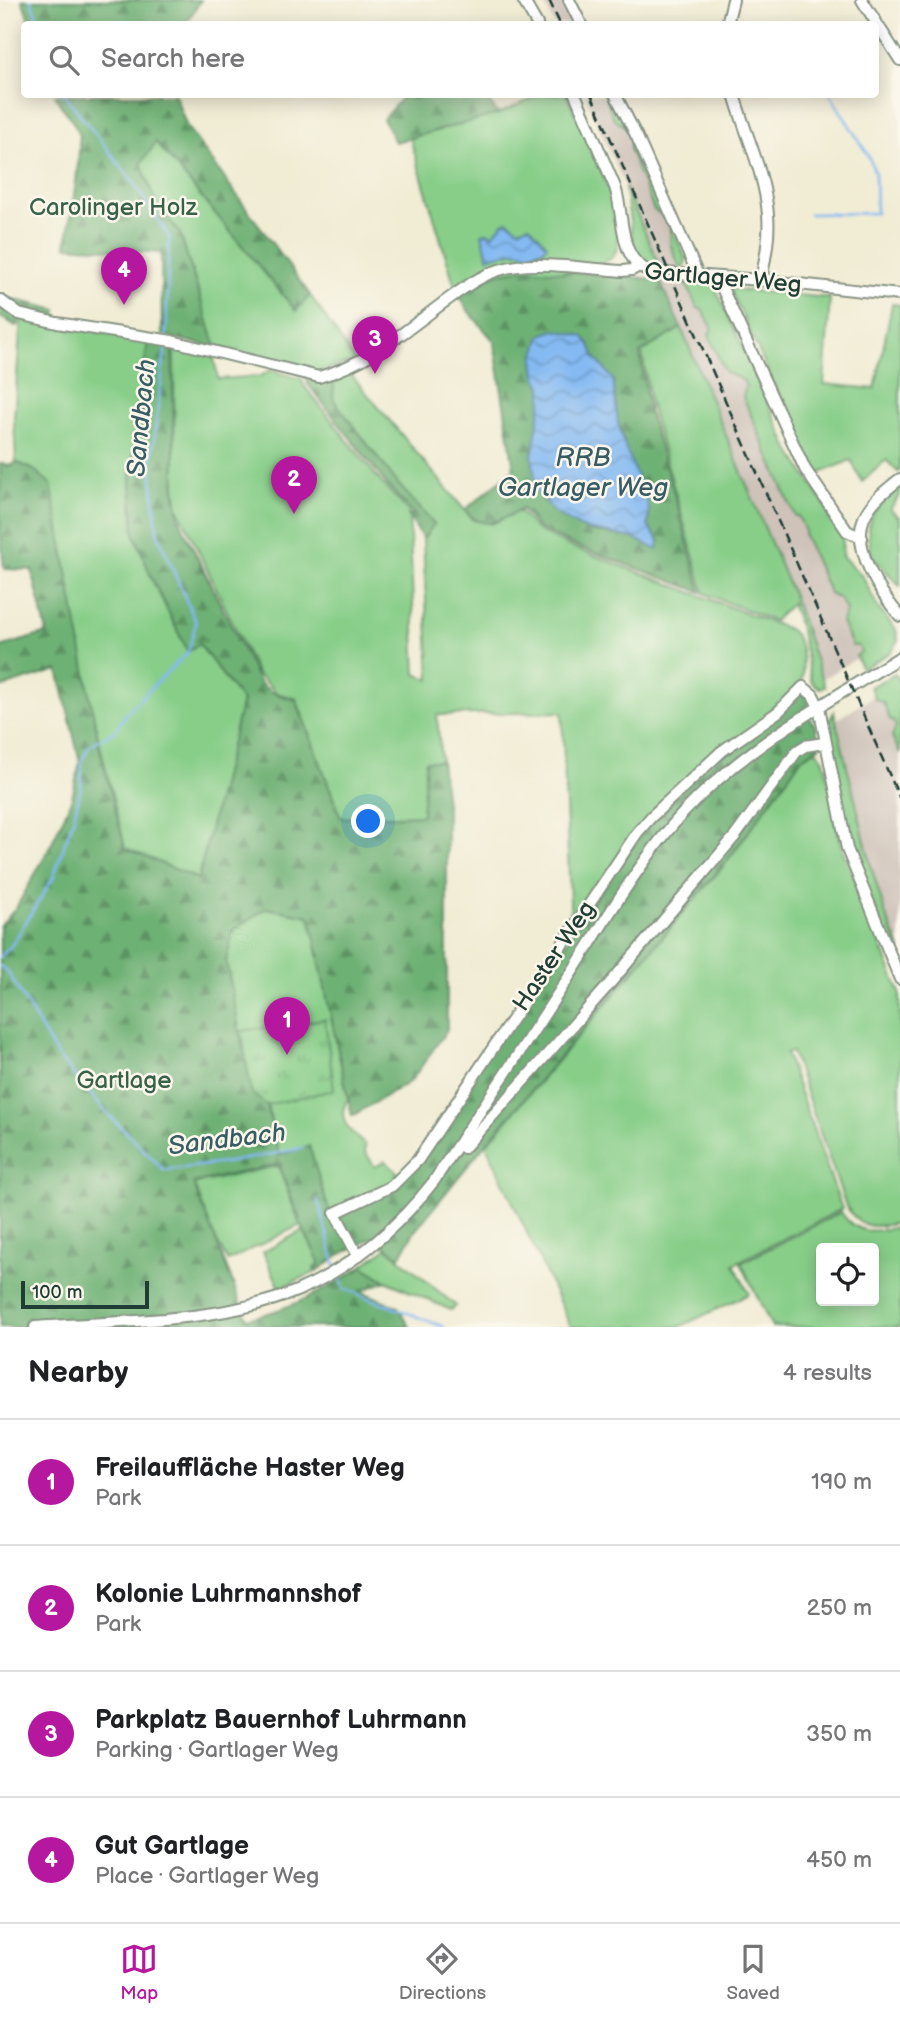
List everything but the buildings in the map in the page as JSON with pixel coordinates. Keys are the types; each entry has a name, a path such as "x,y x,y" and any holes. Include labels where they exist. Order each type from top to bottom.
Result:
{"street":[{"path":"523,0 535,21"},
{"path":"569,0 580,21"},
{"path":"728,21 733,0"},
{"path":"862,0 875,21"},
{"path":"879,27 900,60"},
{"path":"577,98 621,202 627,250 631,260 639,267"},
{"path":"617,98 698,275"},
{"path":"735,98 754,153 769,216 761,280"},
{"name":"Gartlager Weg","path":"0,300 19,314 57,324 166,340 319,377 342,370 376,352 456,294 499,270 531,266 622,271 639,267 652,272 900,295"},
{"path":"721,277 722,288 794,447 847,531 862,538"},
{"path":"900,479 878,496 862,522 865,556 874,580 900,616"},
{"name":"Haster Weg","path":"35,1327 236,1309 298,1290 327,1276 358,1256 411,1210 434,1181 610,913 659,843 684,813 712,784 819,707 900,657"},
{"name":"Haster Weg","path":"358,1256 334,1213 392,1186 418,1160 637,833 722,751 778,712 803,687 813,695 819,707"},
{"path":"819,707 847,849 900,979"},
{"path":"464,1148 606,988 736,835 797,751 804,746 824,743"}],"shaded area":[{"path":"543,0 562,0 572,21 553,21"},
{"path":"586,98 605,98 614,119 626,127 660,212 665,216 671,230 670,243 680,268 660,266"},
{"path":"659,279 685,281 696,307 703,311 712,328 709,335 743,380 746,386 743,397 795,516 798,515 830,594 840,599 846,610 861,652 857,658 822,679 795,600"},
{"path":"874,696 883,702 890,720 894,722 896,727 892,736 900,754 900,949 886,916 871,866 837,719"}],"green space":[{"path":"22,0 201,0 188,21 30,21"},
{"name":"Carolinger Holz","path":"56,98 176,98 187,127 310,295 296,311 156,142 141,164 156,203 180,233 216,348 162,335 161,253 66,246 78,169 79,140 76,127"},
{"path":"401,98 486,98 498,114 395,142 383,119"},
{"path":"534,98 567,98 602,173 610,197 618,238 612,257 598,265 456,290 410,138 498,114"},
{"path":"605,98 614,98 634,138 686,259 684,267 680,268 670,243 671,230 665,216 654,210 630,151 630,138 626,127 614,119"},
{"path":"156,142 296,310 310,295 355,361 318,372 216,348 180,233 156,203 141,163"},
{"path":"625,187 660,266 644,261 634,248"},
{"path":"527,269 659,279 681,328 640,353 649,412 701,592 571,544 538,528 522,509 486,523 472,517 465,510 514,469 494,341 469,312 459,295 498,273","holes":["590,345 595,358 614,381 612,386 618,423 649,511 648,526 659,541 595,532 555,513 542,387"]},
{"path":"685,281 711,284 715,287 788,447 843,534 842,556 863,577 878,608 896,630 898,640 891,652 862,669 856,656 861,652 859,646 852,646 842,622 846,610 840,599 830,594 804,535 805,531 798,516 795,516 743,397 746,386 743,380 725,372 709,335 712,327 703,311 697,307"},
{"path":"730,289 830,298 824,384 875,389 892,304 900,305 898,472 886,460 862,482 851,460 816,475"},
{"path":"0,296 57,310 55,321 21,311 16,326 0,317"},
{"path":"21,317 148,341 131,478 134,533 152,579 188,652 199,644 242,701 198,879 125,848 34,470 16,462 14,419"},
{"path":"681,328 795,600 774,621 704,593 651,407 642,352"},
{"name":"Gartlage","path":"148,341 172,344 175,495 184,530 258,680 270,691 296,700 341,818 422,815 426,761 441,761 447,812 447,1030 411,1081 352,1116 310,916 266,908 233,931 226,961 252,1094 267,1105 279,1155 309,1146 331,1217 393,1189 648,824 703,772 799,692 807,696 809,705 805,711 817,730 819,747 802,758 726,862 487,1142 414,1232 400,1257 373,1238 339,1255 316,1272 314,1269 320,1263 301,1225 279,1164 193,1183 247,1319 307,1298 362,1266 386,1281 361,1291 398,1307 410,1327 0,1327 0,926 16,908 48,851 71,801 80,762 58,670 0,688 0,647 47,633 32,570 4,569 0,529 0,463 12,465 16,462 34,470 51,484 99,745 125,848 198,879 242,701 199,644 188,652 152,579 134,532 131,478 136,420"},
{"path":"174,343 213,353 218,379 261,376 270,370 302,379 304,386 381,482 409,512 416,674 430,680 423,539 434,524 399,485 333,399 334,376 348,371 473,520 492,524 519,511 537,530 569,546 788,629 798,640 800,647 803,663 801,686 571,925 562,712 437,715 441,761 426,761 422,815 341,818 296,698 277,693 257,674 178,508 175,486"},
{"path":"334,376 333,399 399,485 434,524 423,539 408,515 414,514 389,487 307,383 308,379"},
{"path":"900,486 900,495 890,509 900,518 900,586 871,555 868,528 873,514"},
{"path":"796,603 825,687 814,685 811,680 801,631 792,606"},
{"path":"895,674 900,684 900,754 892,736 896,727 894,722 890,720 883,702 875,699 870,687"},
{"path":"834,712 871,866 886,916 900,949 900,971 850,848 829,741 828,723"},
{"path":"816,750 824,760 843,851 900,993 900,1223 869,1225 857,1220 846,1206 792,1052 786,1053 842,1209 734,1264 749,1294 679,1327 571,1327 486,1145 726,863 802,758"},
{"path":"266,908 310,916 348,1099 343,1113 346,1125 365,1145 365,1152 375,1167 385,1161 398,1173 391,1185 328,1212 309,1146 279,1155 267,1105 252,1094 226,961 233,931"},
{"path":"325,1019 334,1090 267,1105 252,1094 241,1031"},
{"path":"278,1166 300,1225 228,1261 213,1234 194,1184"},
{"path":"841,1212 860,1229 875,1231 900,1227 900,1327 772,1327 741,1263"},
{"path":"304,1230 320,1264 314,1268 316,1272 280,1288 263,1252"},
{"path":"387,1248 456,1306 451,1310 386,1281 362,1266"}],"water":[{"path":"508,221 519,229 529,225 547,245 535,252 532,258 527,253 515,251 488,257 482,234 487,232 493,235"},
{"name":"RRB Gartlager Weg","path":"555,330 583,336 595,358 613,379 618,423 646,499 649,511 648,526 659,541 658,550 633,538 582,528 555,513 536,490 532,456 542,387 536,376 534,358 541,335"}],"waterway":[{"name":"Sandbach","path":"31,0 39,21"},
{"name":"Sandbach","path":"67,98 134,183 169,237 166,336"},
{"path":"810,214 876,213 875,173 869,157 832,98"},
{"name":"Sandbach","path":"0,957 11,946 53,878 74,817 81,787 82,760 89,746 116,730 127,712 188,652 196,623 157,532 151,465 166,342"},
{"name":"Sandbach","path":"0,966 7,971 57,1055 105,1111 164,1170 225,1163 303,1148"},
{"name":"Sandbach","path":"318,1200 336,1268"},
{"name":"Sandbach","path":"338,1274 345,1289 444,1327"}],"railway":[{"path":"549,0 559,21"},
{"path":"593,98 900,799"}],"place":[{"name":"Gut Gartlage","path":"124,305"},
{"name":"Parkplatz Bauernhof Luhrmann","path":"375,374"},
{"name":"Kolonie Luhrmannshof","path":"294,514"},
{"name":"Freilauffläche Haster Weg","path":"287,1055"}]}
